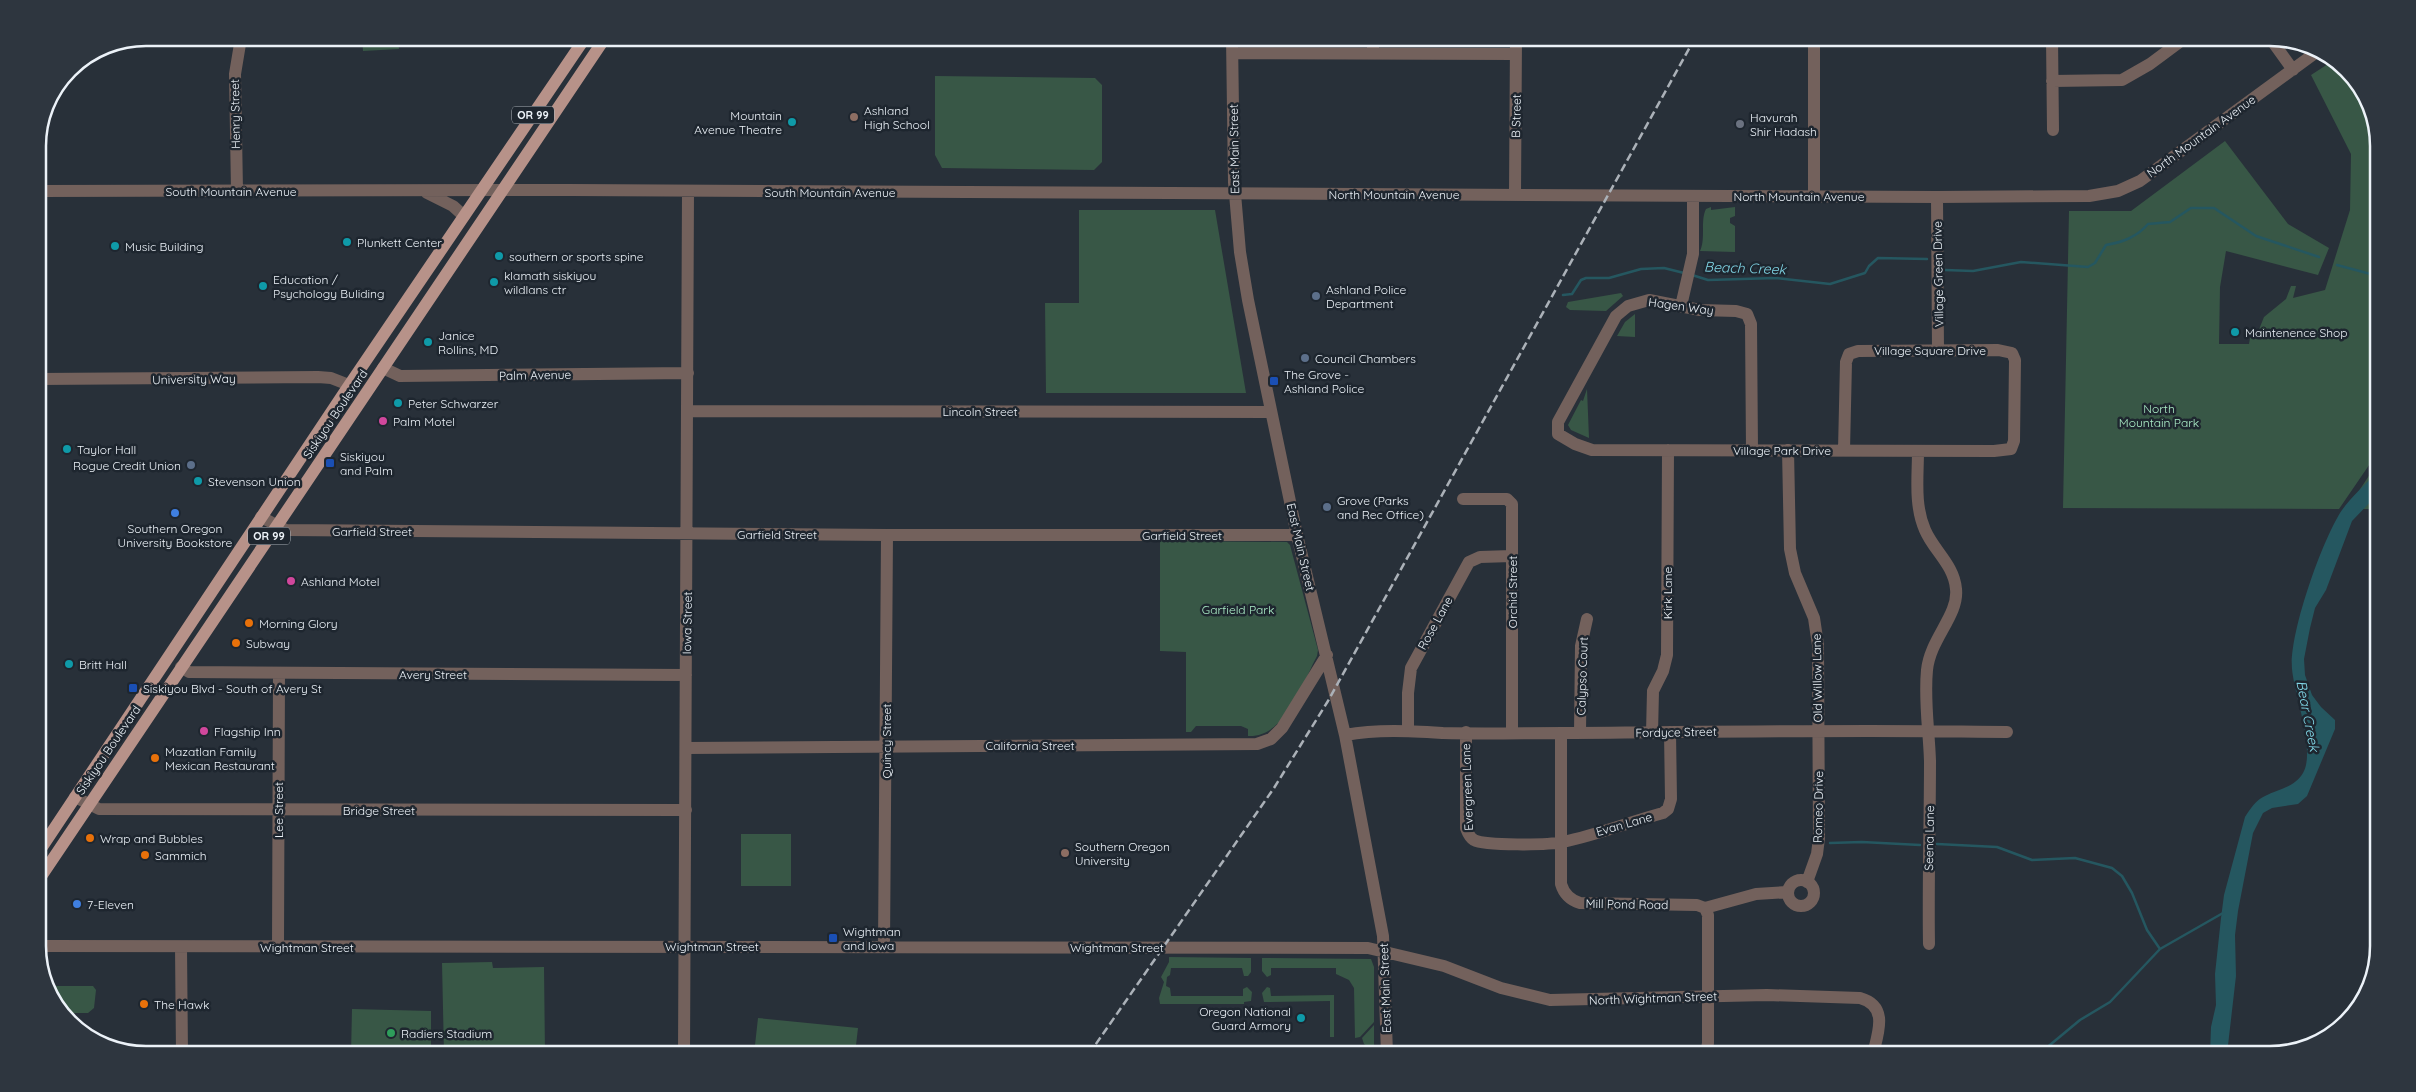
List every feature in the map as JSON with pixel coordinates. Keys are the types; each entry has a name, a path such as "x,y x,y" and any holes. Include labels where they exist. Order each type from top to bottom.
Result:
{"main road":[{"name":"Siskiyou Boulevard","path":"46,841 349,385 580,46"},
{"name":"Siskiyou Boulevard","path":"46,869 600,46"}],"street":[{"name":"Henry Street","path":"237,191 235,74 240,46"},
{"name":"East Main Street","path":"1233,46 1235,193 1246,291 1297,535 1345,734 1385,953 1387,1046"},
{"path":"1373,46 1373,53"},
{"name":"B Street","path":"1515,194 1516,46"},
{"path":"1814,46 1814,196"},
{"path":"2052,46 2053,130"},
{"path":"2052,81 2122,80 2150,64 2174,46"},
{"path":"2276,46 2293,70"},
{"path":"1233,53 1516,54"},
{"name":"North Mountain Avenue","path":"1235,193 1937,197 2089,196 2118,191 2140,181 2312,56"},
{"name":"South Mountain Avenue","path":"46,191 1235,193"},
{"name":"South Mountain Avenue","path":"425,192 453,206 464,216"},
{"name":"Iowa Street","path":"684,1046 688,533 688,192"},
{"path":"1681,306 1692,260 1693,196"},
{"name":"Village Green Drive","path":"1937,197 1938,350"},
{"name":"Hagen Way","path":"1558,434 1558,422 1616,316 1628,306 1642,300 1657,300 1706,310 1736,311 1747,314 1750,319 1752,450"},
{"name":"Village Square Drive","path":"1844,450 1846,362 1849,354 1858,351 1938,350 2004,350 2012,353 2015,360 2014,440 2011,448"},
{"name":"Palm Avenue","path":"383,368 400,376 688,374"},
{"name":"University Way","path":"46,379 318,377 331,378 349,385"},
{"name":"Lincoln Street","path":"688,411 1271,412"},
{"name":"Village Park Drive","path":"1558,434 1564,439 1587,449 1994,451 2011,448"},
{"name":"Kirk Lane","path":"1652,733 1653,692 1663,671 1667,655 1668,450"},
{"name":"Old Willow Lane","path":"1788,450 1790,549 1796,573 1811,606 1817,631 1818,731"},
{"name":"Seena Lane","path":"1918,451 1918,504 1920,517 1932,544 1951,569 1957,591 1955,604 1936,639 1927,668 1929,944"},
{"name":"Orchid Street","path":"1462,499 1507,499 1512,501 1512,732"},
{"name":"Garfield Street","path":"261,518 286,530 887,535 1297,535"},
{"name":"Quincy Street","path":"884,946 887,535"},
{"name":"Rose Lane","path":"1408,730 1408,693 1411,668 1469,562 1480,557 1512,556"},
{"name":"Calypso Court","path":"1580,733 1581,646 1587,619"},
{"name":"California Street","path":"686,748 1257,744 1271,739 1282,728 1327,655"},
{"name":"Avery Street","path":"181,667 190,672 686,676"},
{"name":"Lee Street","path":"278,947 279,673"},
{"name":"Fordyce Street","path":"1345,734 1408,730 1562,733 2007,732"},
{"name":"Romeo Drive","path":"1788,892 1793,904 1806,905 1814,894 1807,882 1817,854 1819,838 1818,731"},
{"name":"Evergreen Lane","path":"1466,732 1466,828 1469,836 1476,841 1485,843 1561,842"},
{"name":"Evan Lane","path":"1561,842 1663,813 1668,809 1671,799 1670,732"},
{"name":"Mill Pond Road","path":"1562,733 1561,884 1564,891 1574,902 1696,905 1705,908"},
{"name":"Bridge Street","path":"75,797 99,809 686,810"},
{"path":"1708,1046 1708,916 1705,908 1756,894 1788,892 1795,882 1807,882"},
{"name":"Wightman Street","path":"46,946 1368,948 1385,953"},
{"path":"181,947 182,1046"},
{"name":"North Wightman Street","path":"1385,953 1444,966 1501,988 1550,1000 1776,995 1848,997 1867,1000 1873,1003 1879,1013 1880,1025 1875,1046"}],"green space":[{"path":"363,46 399,46 399,49 363,51"},
{"name":"North Mountain Park","path":"2327,65 2349,85 2362,108 2370,140 2370,464 2339,509 2063,508 2069,211 2131,211 2225,141 2288,224 2329,248 2318,275 2226,251 2220,287 2219,344 2249,344 2250,338 2256,337 2264,317 2286,299 2291,286 2296,286 2293,298 2325,290 2350,210 2351,154 2311,75"},
{"path":"935,76 1095,78 1102,85 1102,162 1094,170 942,168 935,155"},
{"path":"1711,207 1711,210 1735,207 1735,216 1730,218 1730,223 1735,226 1735,252 1700,251 1703,241 1704,214 1706,209"},
{"path":"1079,210 1215,210 1246,393 1046,393 1045,303 1079,303"},
{"path":"1621,293 1623,296 1606,311 1570,310 1566,307 1568,302"},
{"path":"1635,314 1635,337 1617,336 1625,322"},
{"path":"1587,389 1589,438 1571,430 1568,425 1581,400 1583,401"},
{"path":"2370,474 2370,509 2347,509"},
{"name":"Garfield Park","path":"1160,541 1287,542 1290,545 1318,650 1317,656 1291,707 1272,728 1261,734 1248,736 1248,729 1241,726 1196,726 1191,732 1186,732 1186,652 1160,651"},
{"path":"741,834 791,834 791,886 741,886"},
{"path":"1169,957 1251,958 1251,972 1248,976 1244,976 1242,968 1171,968 1166,986 1170,988 1171,996 1243,996 1243,989 1247,987 1252,992 1251,1001 1244,1002 1244,1004 1160,1004 1159,998 1164,982 1161,977 1169,962"},
{"path":"1262,958 1371,959 1374,967 1374,1022 1360,1037 1355,1038 1354,988 1349,980 1336,974 1336,968 1271,968 1271,975 1267,977 1262,971"},
{"path":"492,962 493,968 544,967 545,1046 444,1046 442,963"},
{"path":"55,986 93,986 96,990 94,1008 88,1013 73,1013 67,1007"},
{"path":"1267,987 1270,988 1271,996 1334,995 1334,1037 1330,1037 1330,1001 1264,1002 1262,993"},
{"name":"Radiers Stadium","path":"352,1009 431,1011 431,1046 351,1046"},
{"path":"758,1018 858,1028 856,1046 755,1046"},
{"path":"1374,1025 1374,1046 1366,1046 1362,1038"}],"water":[{"name":"Bear Creek","path":"2370,479 2370,502 2352,521 2326,590 2315,608 2304,659 2305,675 2312,695 2321,707 2335,720 2335,729 2307,796 2298,804 2272,808 2263,813 2253,833 2235,935 2236,976 2228,1046 2210,1046 2211,1027 2216,1005 2215,974 2224,895 2245,817 2259,800 2296,782 2303,773 2307,751 2306,737 2292,669 2292,654 2301,612 2324,546 2340,513"}],"waterway":[{"name":"Beach Creek","path":"1945,270 1973,271 2021,262 2088,267 2095,263 2106,245 2129,238 2148,224 2170,222 2191,208 2214,208 2256,236 2319,257"},
{"name":"Beach Creek","path":"1692,275 1708,280 1776,278 1830,284 1865,273 1869,266 1878,258 1927,259"},
{"name":"Beach Creek","path":"2337,265 2370,274"},
{"name":"Beach Creek","path":"1563,295 1572,294 1581,280 1586,278 1609,278 1641,269 1664,268 1684,273"},
{"path":"1830,843 1862,842 1920,845"},
{"path":"1937,844 1997,847 2032,860 2075,858 2112,868 2122,876 2132,893 2147,930 2160,949"},
{"path":"2049,1046 2080,1020 2110,1002 2160,949 2223,913"}],"railway":[{"path":"1095,1046 1274,788 1328,701 1691,46"}],"place":[{"name":"Ashland High School","path":"854,117"},
{"name":"Mountain Avenue Theatre","path":"792,122"},
{"name":"Havurah Shir Hadash","path":"1740,124"},
{"name":"Plunkett Center","path":"347,242"},
{"name":"Music Building","path":"115,246"},
{"name":"southern or sports spine","path":"499,256"},
{"name":"klamath siskiyou wildlans ctr","path":"494,282"},
{"name":"Education / Psychology Buliding","path":"263,286"},
{"name":"Ashland Police Department","path":"1316,296"},
{"name":"Maintenence Shop","path":"2235,332"},
{"name":"Janice Rollins, MD","path":"428,342"},
{"name":"Council Chambers","path":"1305,358"},
{"name":"The Grove - Ashland Police","path":"1274,381"},
{"name":"Peter Schwarzer","path":"398,403"},
{"name":"Palm Motel","path":"383,421"},
{"name":"Taylor Hall","path":"67,449"},
{"name":"Siskiyou and Palm","path":"330,463"},
{"name":"Rogue Credit Union","path":"191,465"},
{"name":"Stevenson Union","path":"198,481"},
{"name":"Grove (Parks and Rec Office)","path":"1327,507"},
{"name":"Southern Oregon University Bookstore","path":"175,513"},
{"name":"Ashland Motel","path":"291,581"},
{"name":"Morning Glory","path":"249,623"},
{"name":"Subway","path":"236,643"},
{"name":"Britt Hall","path":"69,664"},
{"name":"Siskiyou Blvd - South of Avery St","path":"133,688"},
{"name":"Flagship Inn","path":"204,731"},
{"name":"Mazatlan Family Mexican Restaurant","path":"155,758"},
{"name":"Wrap and Bubbles","path":"90,838"},
{"name":"Southern Oregon University","path":"1065,853"},
{"name":"Sammich","path":"145,855"},
{"name":"7-Eleven","path":"77,904"},
{"name":"Wightman and Iowa","path":"833,938"},
{"name":"The Hawk","path":"144,1004"},
{"name":"Oregon National Guard Armory","path":"1301,1018"},
{"name":"Radiers Stadium","path":"391,1033"}]}
